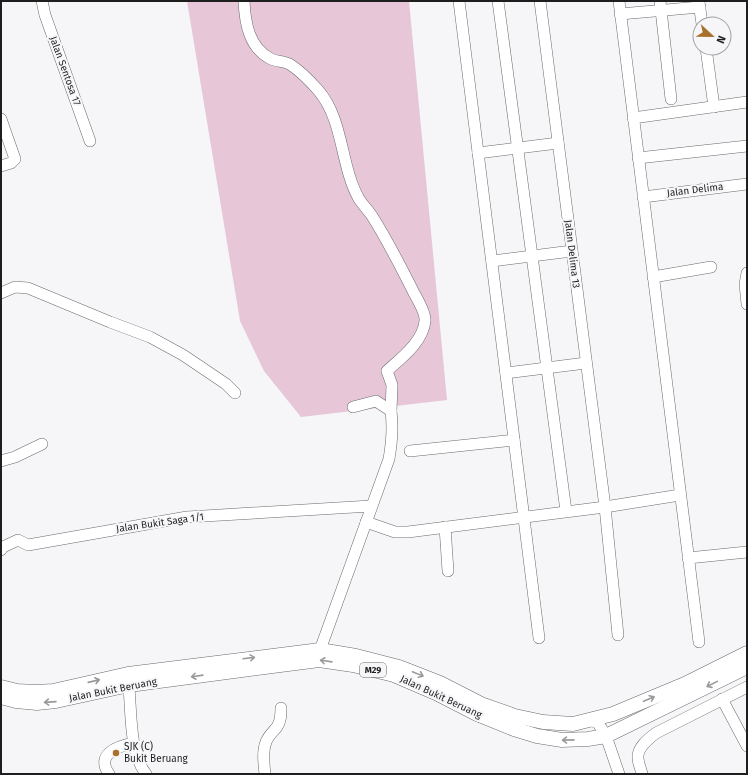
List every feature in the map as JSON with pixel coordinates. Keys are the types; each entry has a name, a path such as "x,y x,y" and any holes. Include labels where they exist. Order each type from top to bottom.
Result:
{"main road":[{"name":"Jalan Bukit Beruang","path":"1,687 17,691 53,691 320,650 356,656 399,667 440,683 481,704 515,716 543,722 574,724 613,714 685,684 747,653"},
{"name":"Jalan Bukit Beruang","path":"1,697 16,701 37,703 56,701 128,680 319,660 353,665 394,675 436,693 476,714 514,729 537,736 562,740 588,739 606,736 747,667"}],"street":[{"name":"Jalan Sentosa 17","path":"42,1 45,15 90,141"},
{"path":"244,1 250,36 258,50 271,59 290,64 318,90 329,105 337,128 350,182 392,250 420,306 425,321 420,335 411,349 387,372 392,385 391,411 393,425 389,459 320,650"},
{"path":"460,1 539,638"},
{"path":"498,1 566,511"},
{"name":"Jalan Delima 13","path":"540,1 605,507 618,635"},
{"path":"619,1 698,642"},
{"path":"620,14 660,6 699,4 701,16"},
{"path":"660,6 671,99"},
{"path":"707,56 714,107"},
{"path":"633,118 747,102"},
{"path":"1,119 15,159 11,163 1,166"},
{"path":"478,152 558,143"},
{"path":"638,158 747,146"},
{"name":"Jalan Delima","path":"643,197 747,184"},
{"path":"492,261 572,251"},
{"path":"653,277 711,267"},
{"path":"747,273 745,284 747,304"},
{"path":"1,293 15,286 28,288 150,337 183,354 226,384 235,393"},
{"path":"506,373 586,363"},
{"path":"352,407 376,401 391,411"},
{"path":"410,451 514,440"},
{"path":"1,461 15,457 42,444"},
{"path":"366,522 395,532 605,507 680,495"},
{"name":"Jalan Bukit Saga 1/1","path":"1,550 3,547 18,540 28,545 187,517 371,506"},
{"path":"445,527 448,571"},
{"path":"688,558 747,552"},
{"path":"128,680 134,744 137,759 146,774"},
{"path":"642,774 638,758 641,748 647,739 747,687"},
{"path":"722,699 747,746"},
{"path":"265,774 265,743 281,718 281,708"},
{"path":"606,736 606,723 613,714"},
{"path":"590,720 598,723 606,736 619,774"},
{"path":"108,774 104,762 106,756 121,746 134,744"}],"shaded area":[{"path":"187,1 409,1 447,400 301,417 264,371 240,321"}],"place":[{"name":"SJK (C) Bukit Beruang","path":"116,753"}]}
